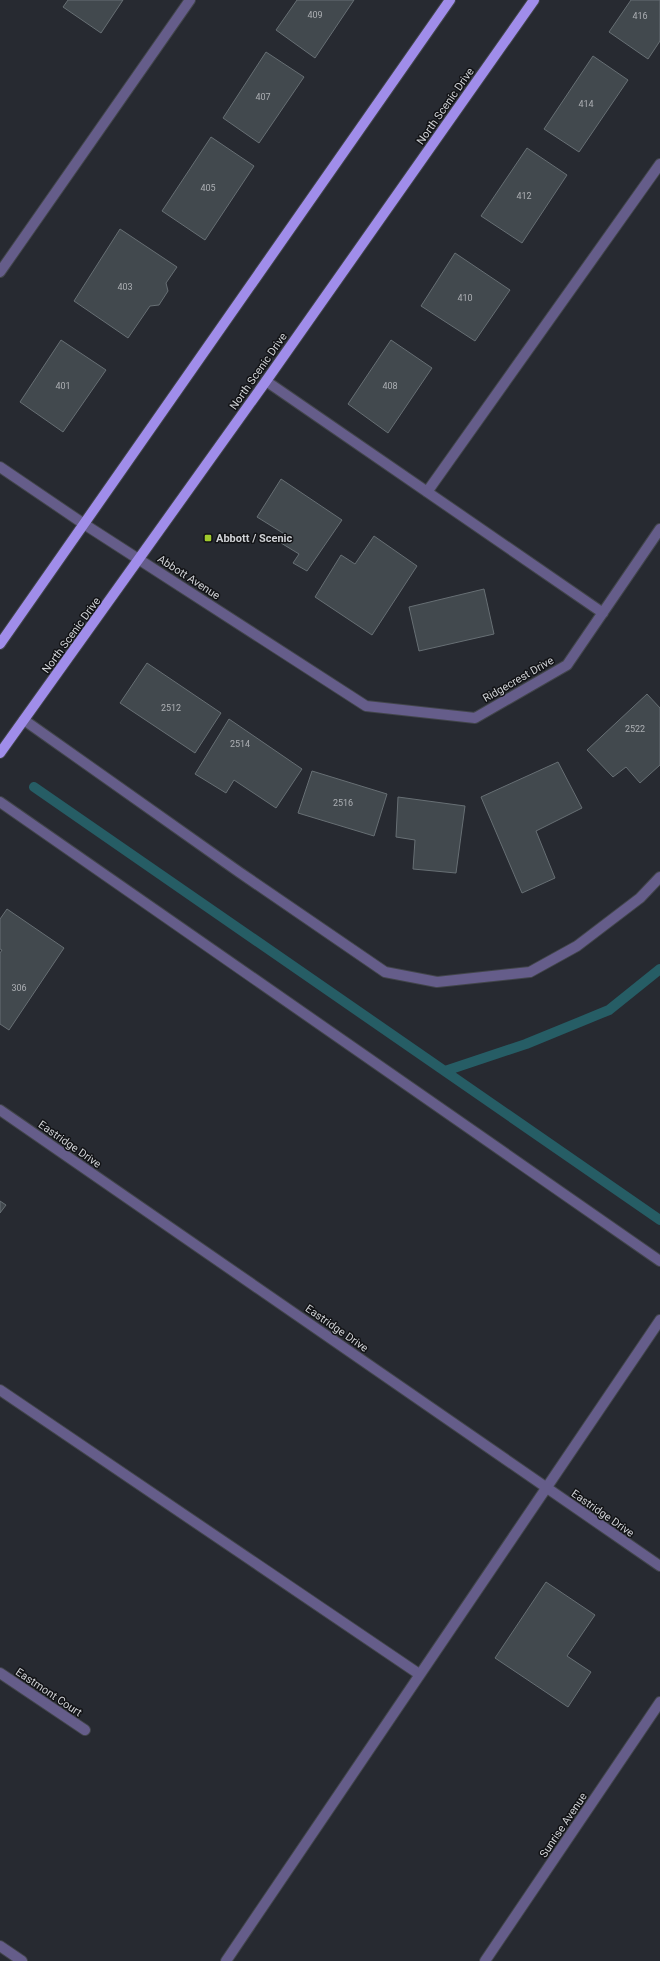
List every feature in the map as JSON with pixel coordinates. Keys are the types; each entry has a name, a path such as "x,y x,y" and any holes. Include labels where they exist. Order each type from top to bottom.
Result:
{"main road":[{"path":"0,644 450,0"},
{"name":"North Scenic Drive","path":"0,753 266,381 534,0"}],"street":[{"path":"0,272 190,0"},
{"path":"427,492 660,164"},
{"path":"266,381 603,613"},
{"name":"Abbott Avenue","path":"0,467 139,560 366,706"},
{"name":"Ridgecrest Drive","path":"366,706 475,718 567,665 660,530"},
{"path":"24,720 239,872 385,972 437,982 530,972 577,946 640,898 660,877"},
{"path":"0,802 660,1261"},
{"name":"Eastridge Drive","path":"0,1110 660,1566"},
{"path":"226,1961 545,1487 660,1320"},
{"path":"0,1390 420,1674"},
{"name":"Eastmont Court","path":"0,1673 85,1730"},
{"name":"Sunrise Avenue","path":"485,1961 660,1702"},
{"path":"0,1946 22,1961"}],"building":[{"path":"68,0 123,0 101,33 63,7"},
{"path":"297,0 354,0 315,58 276,30"},
{"path":"631,0 660,0 660,41 648,59 609,32"},
{"path":"266,52 304,77 259,143 223,118"},
{"path":"593,56 628,80 579,152 544,129"},
{"path":"211,137 254,166 205,240 162,211"},
{"path":"527,148 567,175 522,243 481,216"},
{"path":"120,229 177,267 166,283 168,291 159,305 150,306 128,338 74,301"},
{"path":"455,253 510,290 475,341 421,306"},
{"path":"61,340 106,370 63,432 20,402"},
{"path":"391,340 432,368 388,433 348,404"},
{"path":"281,479 342,520 307,571 293,563 299,554 281,543 286,535 257,517"},
{"path":"374,536 417,566 372,635 315,597 341,555 355,564"},
{"path":"484,589 494,634 419,651 409,607"},
{"path":"147,663 221,713 195,753 120,703"},
{"path":"647,694 660,708 660,765 640,783 626,767 613,777 587,750"},
{"path":"229,719 302,769 276,808 234,780 226,793 195,774"},
{"path":"558,762 582,808 536,831 555,878 522,893 481,797"},
{"path":"312,771 387,794 374,836 298,813"},
{"path":"398,797 465,806 456,873 413,869 415,840 396,837"},
{"path":"7,909 64,948 9,1030 0,1024 0,953 2,950 0,949 0,919"},
{"path":"0,1201 6,1205 0,1213"},
{"path":"546,1582 595,1615 567,1656 591,1672 568,1707 495,1658"}],"waterway":[{"path":"34,787 660,1220"},
{"path":"445,1071 526,1044 609,1010 660,969"}],"place":[{"name":"Abbott / Scenic","path":"208,538"}]}
